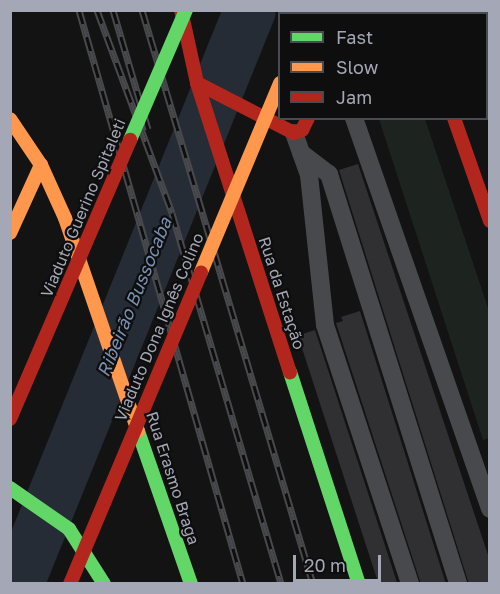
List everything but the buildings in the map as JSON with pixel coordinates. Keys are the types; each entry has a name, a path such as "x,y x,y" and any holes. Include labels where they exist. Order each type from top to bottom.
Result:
{"main road":[{"name":"Rua da Estação","path":"184,10 200,85 214,136 359,584"},
{"name":"Viaduto Guerino Spitaleti","path":"10,419 184,10"},
{"path":"200,85 294,133 302,130 307,120"},
{"name":"Viaduto Dona Ignês Colino","path":"70,584 278,85"},
{"name":"Rua Erasmo Braga","path":"10,119 41,165 65,218 121,372 191,584"},
{"path":"455,120 489,221"},
{"path":"10,232 41,165"},
{"path":"10,488 40,506 64,525 104,584"}],"lane":[{"path":"355,120 489,509"},
{"path":"294,133 312,193 313,236 326,325 410,584"},
{"path":"301,153 328,174 458,584"}],"shaded area":[{"path":"460,11 487,12 469,12"},
{"path":"488,14 489,17 489,101 488,72"},
{"path":"379,120 425,120 489,311 489,438 483,440"}],"waterway":[{"name":"Ribeirão Bussocaba","path":"18,584 250,10"}],"railway":[{"path":"79,10 243,584"},
{"path":"97,10 172,213 281,584"},
{"path":"113,10 148,129"},
{"path":"142,10 313,584"}],"traffic: fast":[{"path":"130,140 186,10"},
{"path":"290,372 359,584"},
{"path":"138,431 191,584"},
{"path":"10,488 69,529 104,584"}],"traffic: slow":[{"path":"201,272 278,88"},
{"path":"10,119 41,165 65,218 138,431"},
{"path":"10,233 41,165"}],"traffic: jam":[{"path":"181,10 197,83 290,372"},
{"path":"197,83 294,133 302,130 307,120"},
{"path":"455,120 490,221"},
{"path":"10,419 130,140"},
{"path":"70,584 201,272"}]}
